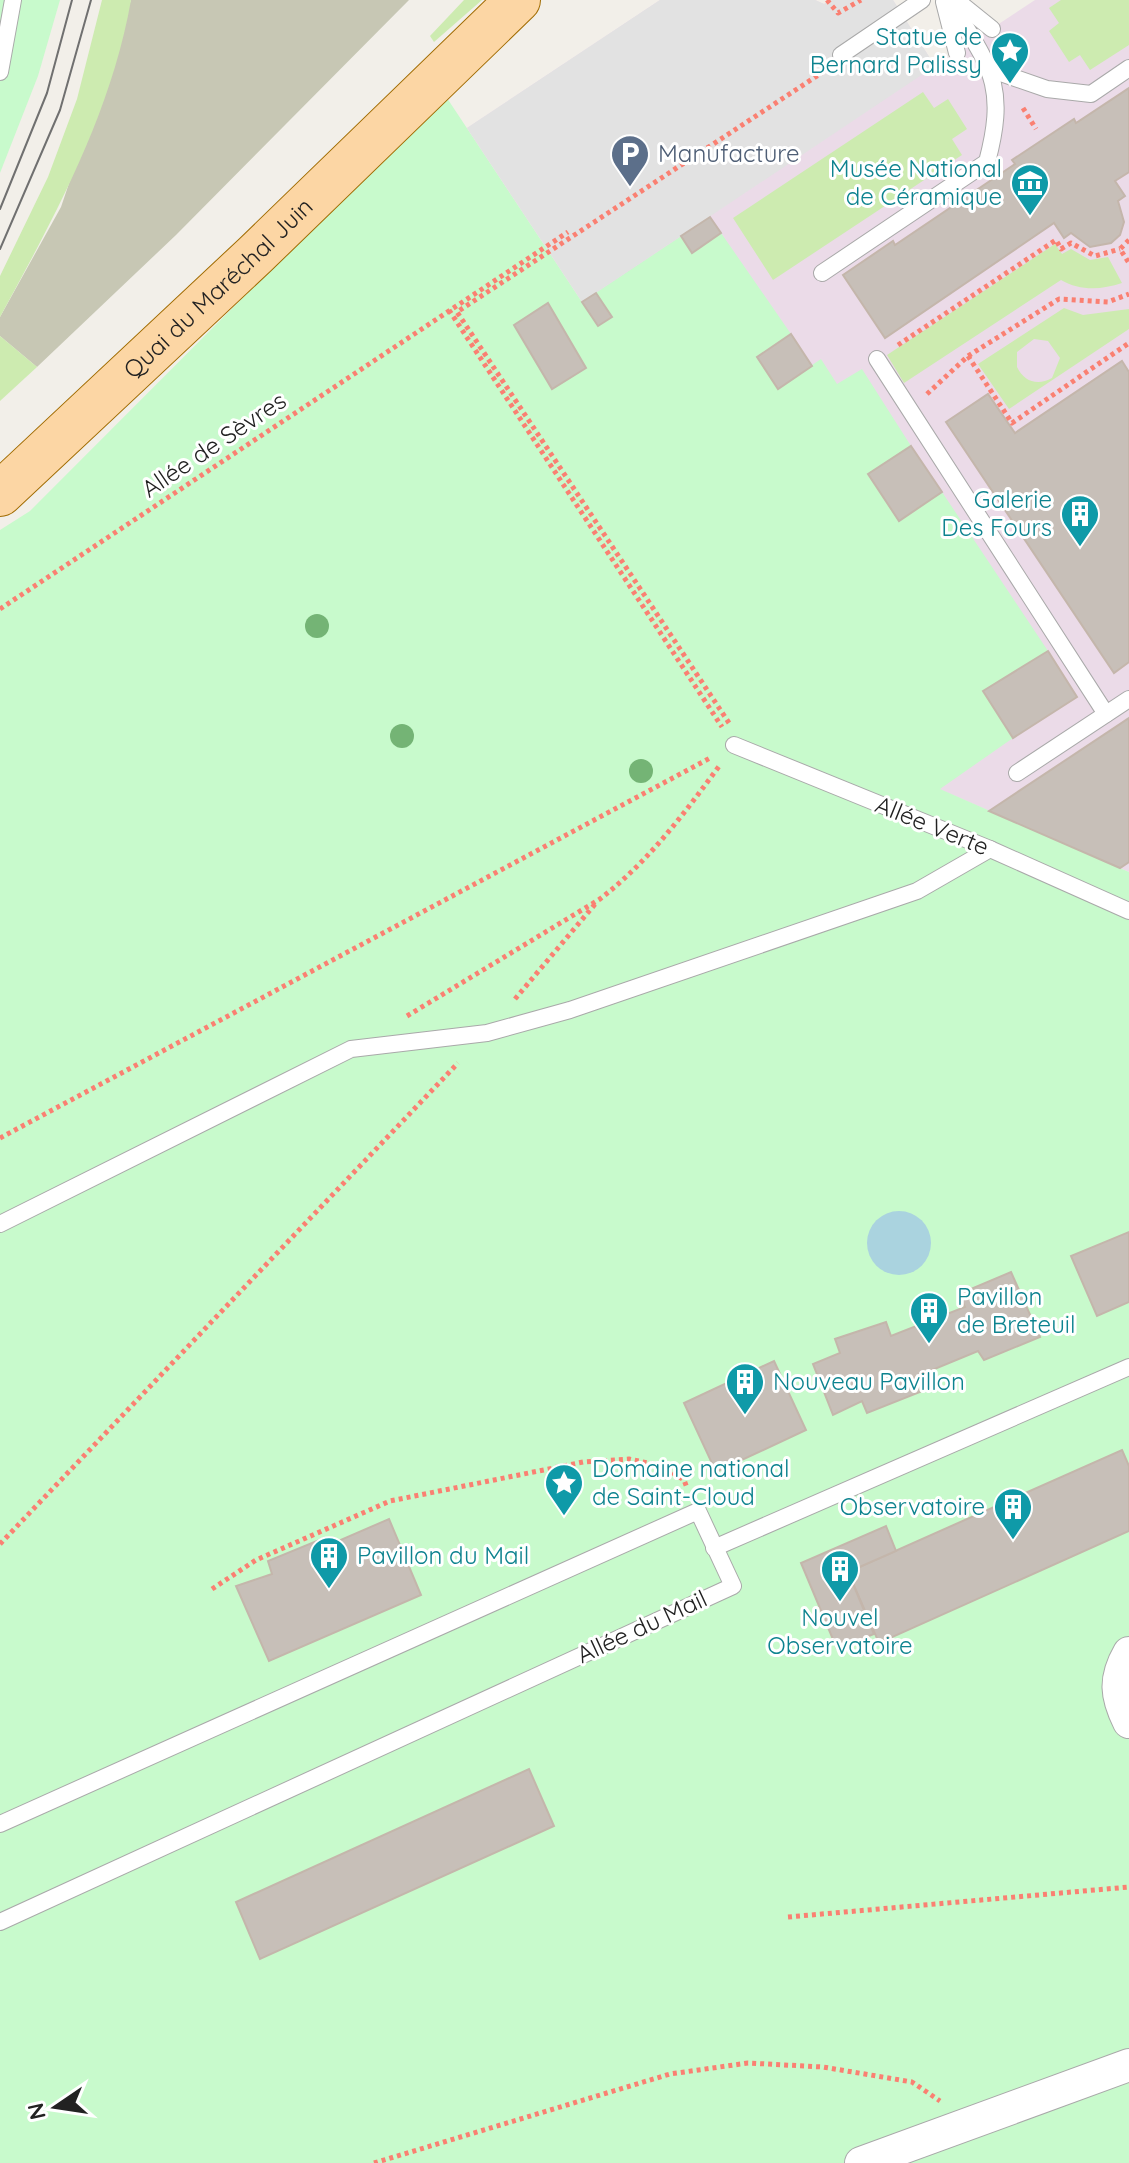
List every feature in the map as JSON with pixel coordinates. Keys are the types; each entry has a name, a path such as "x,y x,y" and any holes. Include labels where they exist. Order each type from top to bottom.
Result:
{"main road":[{"name":"Quai du Maréchal Juin","path":"0,494 255,255 434,78 518,0"}],"street":[{"path":"1129,1653 1117,1677 1117,1698 1129,1722"},
{"path":"861,2163 1129,2065"}],"lane":[{"path":"0,72 13,0"},
{"path":"838,59 922,0"},
{"path":"946,0 957,53"},
{"path":"822,273 987,162 998,107 989,69 946,0"},
{"path":"956,0 992,29"},
{"path":"989,69 1047,89 1091,94 1129,68"},
{"path":"877,359 1106,714"},
{"path":"1017,773 1129,699"},
{"name":"Allée Verte","path":"734,745 990,849 1129,911"},
{"path":"0,1224 351,1049 487,1033 570,1010 917,891 990,849"},
{"path":"714,1548 1129,1367"},
{"path":"0,1824 698,1511"},
{"name":"Allée du Mail","path":"0,1922 733,1586 698,1511"}],"path":[{"path":"827,0 838,13 861,0"},
{"path":"0,1138 741,741 457,312 838,59"},
{"name":"Allée de Sèvres","path":"0,609 568,232"},
{"path":"877,359 1056,240 1061,249 1071,243 1095,256 1120,249 1129,240"},
{"path":"1120,249 1129,263"},
{"path":"909,406 968,356 1059,299 1108,302 1129,294"},
{"path":"449,310 734,745"},
{"path":"968,356 1012,423 1129,343"},
{"path":"404,1018 600,899 627,877 671,833 734,745"},
{"path":"0,1544 487,1033 600,899"},
{"path":"212,1589 256,1560 390,1501 583,1462 629,1459 662,1466 684,1480 698,1511"},
{"path":"788,1917 1129,1887"},
{"path":"374,2163 670,2074 748,2063 823,2067 912,2082 939,2101 957,2130"}],"shaded area":[{"path":"131,0 409,0 176,235 37,367 0,336 0,317 61,207"},
{"path":"660,0 815,0 824,4 831,0 893,0 935,66 1035,0 1129,0 1129,872 891,768 467,128"},
{"name":"Manufacture","path":"660,0 815,0 824,4 831,0 893,0 935,66 582,302 467,128"}],"green space":[{"path":"0,0 60,0 38,76 0,173"},
{"path":"102,0 131,0 110,83 79,163 0,317 0,276 48,177 77,99"},
{"path":"464,0 482,0 434,42 430,36"},
{"path":"1061,0 1129,0 1129,45 1090,70 1080,55 1069,62 1049,31 1059,23 1049,8"},
{"path":"923,92 934,108 948,99 967,129 952,139 962,155 773,280 733,218"},
{"name":"Domaine national de Saint-Cloud","path":"445,95 582,302 710,217 791,334 757,357 778,388 821,359 837,384 862,369 911,446 868,475 899,521 942,492 1048,651 984,691 1013,738 940,789 1129,872 1129,2163 0,2163 0,530 30,511"},
{"path":"1055,244 1062,254 1071,249 1090,260 1108,257 1122,283 1091,288 1061,280 904,383 887,355"},
{"path":"1064,308 1083,315 1129,309 1129,329 1009,409 978,364","holes":["1034,339 1048,341 1060,358 1052,378 1042,382 1027,379 1017,367 1017,352"]},
{"path":"0,336 37,367 0,401"}],"water":[{"path":"893,1211 905,1211 922,1220 929,1231 929,1255 922,1266 905,1275 893,1275 881,1270 872,1261 867,1249 867,1237 872,1225 881,1216"}],"building":[{"name":"Musée National de Céramique","path":"1129,88 1129,172 1115,181 1125,196 1118,201 1124,222 1120,235 1111,243 1090,247 1071,233 1064,238 1054,223 885,338 843,275 893,241 895,245 1015,164 1012,160 1074,119 1076,123"},
{"path":"710,217 721,233 692,253 681,236"},
{"path":"596,293 612,317 598,326 582,302"},
{"path":"548,303 586,368 552,389 514,325"},
{"path":"791,334 812,366 778,389 757,357"},
{"name":"Galerie Des Fours","path":"1122,361 1129,372 1129,662 1114,673 946,422 988,394 1015,433"},
{"path":"911,446 942,492 899,521 868,474"},
{"path":"1048,651 1077,697 1013,738 983,691"},
{"path":"1129,718 1129,862 1120,868 989,811"},
{"path":"1129,1232 1129,1302 1097,1316 1071,1256"},
{"name":"Pavillon de Breteuil","path":"1011,1272 1040,1337 984,1360 978,1351 915,1377 920,1392 867,1413 862,1401 833,1415 813,1364 840,1353 835,1339 886,1322 891,1336 965,1307 959,1294"},
{"name":"Nouveau Pavillon","path":"774,1361 806,1430 716,1472 684,1403"},
{"name":"Observatoire","path":"1122,1450 1129,1466 1129,1531 879,1643 848,1572"},
{"name":"Pavillon du Mail","path":"389,1519 421,1595 269,1661 236,1586 272,1574 268,1561 324,1538 327,1546"},
{"name":"Nouvel Observatoire","path":"886,1526 896,1551 848,1572 874,1634 837,1649 801,1563"},
{"path":"529,1769 554,1826 260,1959 236,1902"}],"tram line":[{"path":"0,209 47,93 72,0"},
{"path":"0,249 60,110 91,0"}],"place":[{"name":"Statue de Bernard Palissy","path":"1010,85"},
{"name":"Manufacture","path":"630,188"},
{"name":"Musée National de Céramique","path":"1030,217"},
{"name":"Galerie Des Fours","path":"1080,548"},
{"name":"Pavillon de Breteuil","path":"929,1345"},
{"name":"Nouveau Pavillon","path":"745,1416"},
{"name":"Domaine national de Saint-Cloud","path":"564,1517"},
{"name":"Observatoire","path":"1013,1541"},
{"name":"Pavillon du Mail","path":"329,1590"},
{"name":"Nouvel Observatoire","path":"840,1603"}]}
